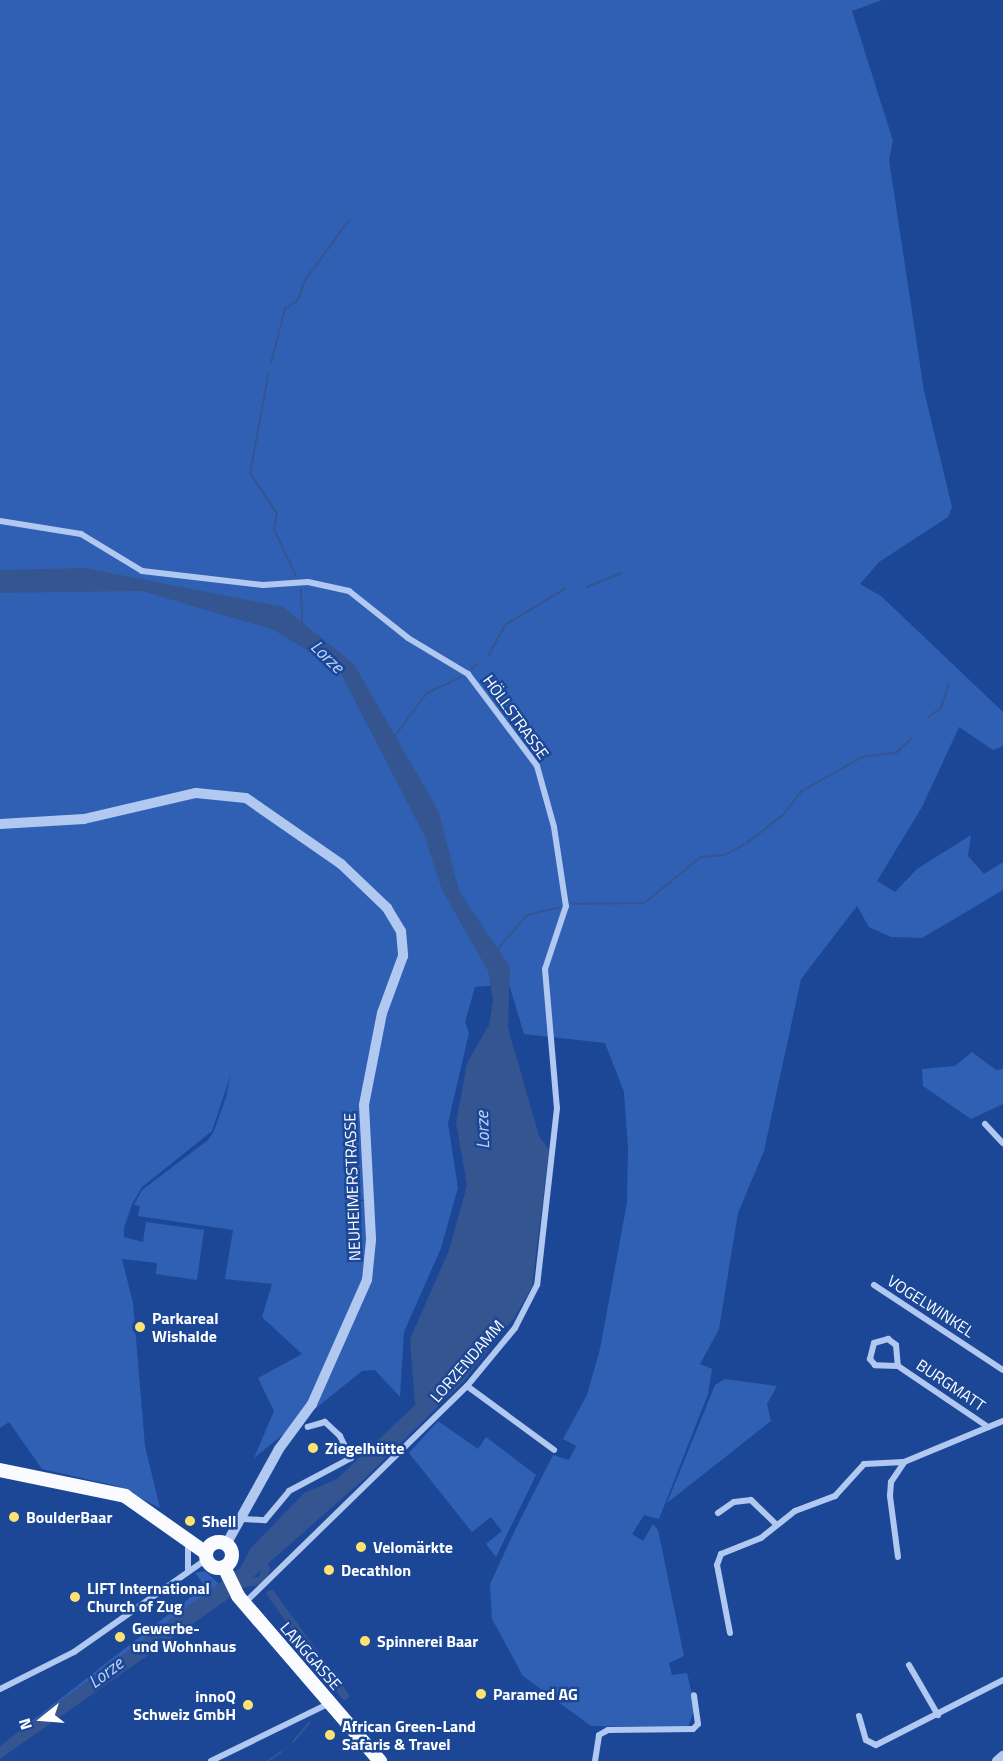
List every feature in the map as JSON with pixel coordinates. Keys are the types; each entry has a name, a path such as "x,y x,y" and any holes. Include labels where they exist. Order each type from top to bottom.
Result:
{"main road":[{"path":"0,1470 108,1489 172,1526 208,1552 225,1572 233,1554 227,1543 208,1552 188,1544 172,1526"},
{"name":"LANGGASSE","path":"225,1572 241,1600 380,1761"}],"street":[{"name":"HÖLLSTRASSE","path":"0,520 81,534 142,571 230,583 308,582 348,591 408,638 468,674 537,766 554,827 566,906 548,958 545,989"},
{"name":"NEUHEIMERSTRASSE","path":"0,824 84,819 196,793 246,798 341,864 387,908 401,931 403,956 382,1013 364,1105 370,1240 367,1280 312,1404 279,1449 243,1519 227,1543"},
{"name":"LORZENDAMM","path":"241,1600 467,1386 515,1328 537,1285 544,1249 557,1108 545,989"},
{"path":"985,1124 1003,1143"},
{"name":"VOGELWINKEL","path":"874,1285 1003,1370"},
{"name":"BURGMATT","path":"898,1366 896,1345 888,1339 874,1343 870,1359 875,1365 898,1366 988,1427"},
{"path":"467,1386 554,1450"},
{"name":"BURGMATT","path":"730,1633 717,1565 721,1554 748,1545 776,1524 836,1496 864,1464 904,1462 1003,1421"},
{"path":"243,1519 265,1520 289,1491 351,1458 340,1436 325,1422 308,1427"},
{"path":"898,1557 890,1496 891,1482 904,1462"},
{"path":"718,1513 734,1502 752,1500 776,1524"},
{"path":"188,1544 188,1569"},
{"path":"0,1689 74,1652 208,1552"},
{"path":"909,1665 938,1715"},
{"path":"859,1716 866,1740 876,1744 938,1715 1003,1680"},
{"path":"595,1761 599,1735 608,1730 693,1730 698,1724 694,1695"},
{"path":"211,1761 330,1703"},
{"path":"998,1761 1003,1756"}],"shaded area":[{"path":"0,0 882,0 852,11 893,141 889,160 924,391 952,507 948,517 879,562 860,584 881,596 1003,712 1003,746 993,750 959,727 922,807 877,881 895,892 917,869 971,835 968,856 984,874 1003,862 1003,890 922,938 891,937 869,927 857,906 801,979 764,1151 738,1213 719,1329 700,1364 712,1369 708,1394 659,1519 644,1515 632,1534 643,1541 653,1524 658,1530 684,1656 669,1663 672,1675 687,1673 695,1707 688,1727 591,1726 523,1676 492,1619 490,1584 517,1526 553,1455 569,1460 576,1446 563,1439 587,1395 600,1349 627,1203 628,1148 624,1092 605,1043 524,1034 509,984 475,987 465,1022 469,1033 448,1123 458,1188 441,1248 404,1332 400,1397 375,1370 362,1371 254,1458 274,1411 258,1378 302,1354 262,1317 272,1284 225,1279 233,1230 138,1216 140,1206 134,1205 142,1190 208,1140 214,1131 226,1097 231,1074 212,1131 142,1187 132,1204 124,1228 124,1237 143,1242 146,1222 204,1230 197,1280 156,1274 157,1263 122,1259 133,1303 145,1446 160,1508 117,1486 42,1469 9,1422 0,1428"},
{"path":"972,1052 996,1070 1003,1069 1003,1104 971,1119 923,1086 922,1069 955,1066"},
{"path":"725,1379 777,1386 767,1404 771,1421 667,1503 715,1385"},
{"path":"438,1421 478,1449 486,1437 536,1475 496,1557 486,1544 502,1531 491,1517 472,1532 409,1453"},
{"path":"205,1571 219,1584 0,1746 205,1586 195,1573"}],"water":[{"name":"Lorze","path":"85,568 283,607 354,664 439,812 459,891 510,967 508,1028 539,1136 549,1150 532,1287 514,1318 463,1382 364,1479 228,1599 0,1759 0,1746 241,1567 250,1549 304,1493 337,1479 415,1405 410,1339 449,1250 467,1185 456,1123 467,1063 489,1025 493,1000 488,971 442,890 424,835 339,670 274,630 142,591 0,593 0,570"}],"waterway":[{"path":"271,363 285,309 297,301 306,279 349,220"},
{"path":"268,375 250,474 277,513 274,529 296,576"},
{"path":"587,587 621,573"},
{"path":"488,656 505,625 566,588"},
{"path":"301,589 302,625"},
{"path":"472,669 478,664"},
{"path":"394,737 427,693 461,677"},
{"path":"928,717 941,708 949,684"},
{"path":"572,904 644,903 701,857 725,855 748,842 783,815 802,791 862,757 896,753 911,739"},
{"path":"497,950 527,915 558,908"},
{"path":"235,1585 262,1580 266,1569 260,1559"},
{"path":"271,1594 345,1696"},
{"path":"293,1742 309,1723"},
{"path":"268,1761 281,1752"}],"place":[{"name":"Parkareal Wishalde","path":"140,1327"},
{"name":"Ziegelhütte","path":"313,1448"},
{"name":"BoulderBaar","path":"14,1517"},
{"name":"Shell","path":"190,1521"},
{"name":"Velomärkte","path":"361,1547"},
{"name":"Decathlon","path":"329,1570"},
{"name":"LIFT International Church of Zug","path":"75,1597"},
{"name":"Gewerbe- und Wohnhaus","path":"120,1637"},
{"name":"Spinnerei Baar","path":"365,1641"},
{"name":"Paramed AG","path":"481,1694"},
{"name":"innoQ Schweiz GmbH","path":"248,1705"},
{"name":"African Green-Land Safaris & Travel","path":"330,1735"}]}
